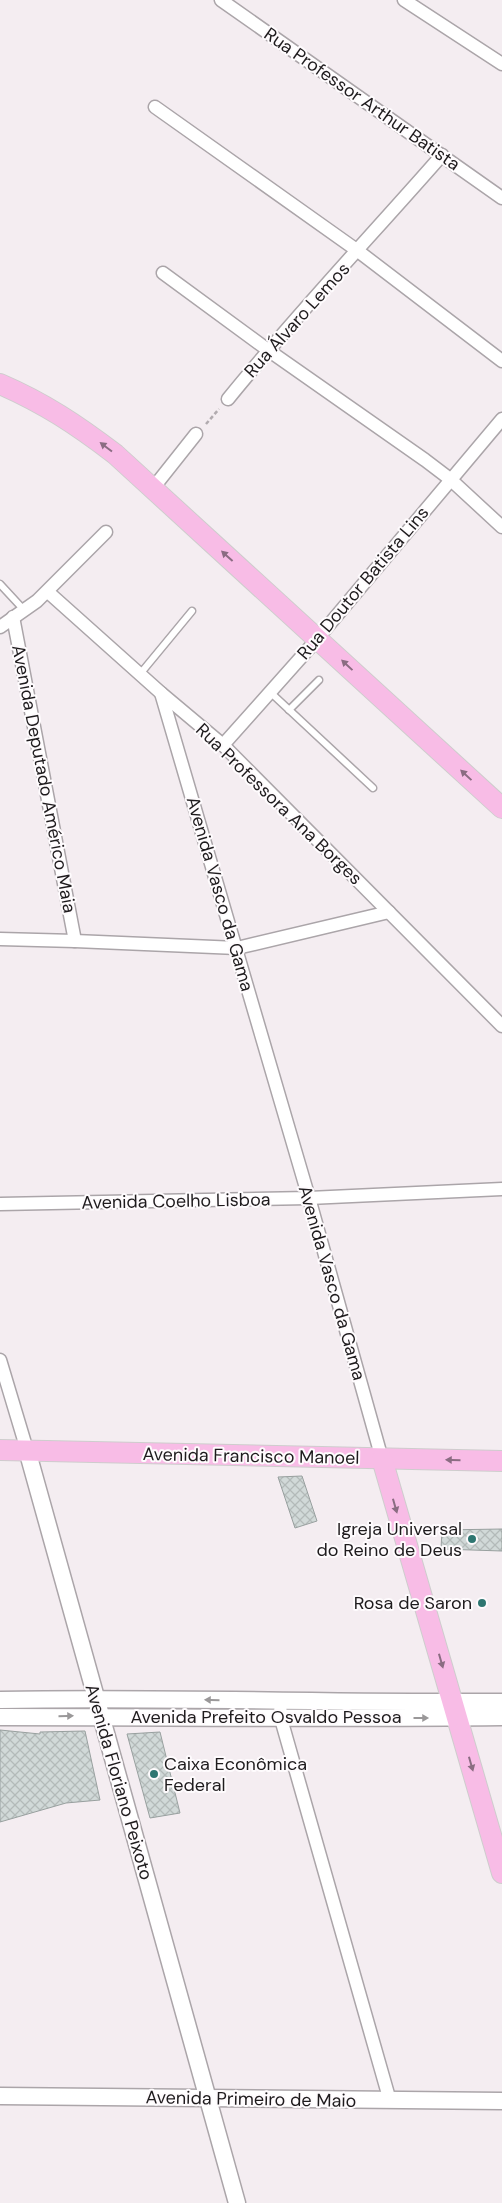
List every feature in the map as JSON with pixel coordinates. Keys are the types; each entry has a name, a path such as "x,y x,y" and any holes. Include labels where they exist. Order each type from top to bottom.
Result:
{"main road":[{"path":"0,384 29,397 70,420 115,454 154,487 502,808"},
{"name":"Avenida Francisco Manoel","path":"0,1450 502,1461"},
{"name":"Avenida Vasco da Gama","path":"382,1459 502,1873"}],"street":[{"name":"Rua Professor Arthur Batista","path":"221,0 502,198"},
{"path":"404,0 502,64"},
{"path":"155,107 358,251 502,361"},
{"name":"Rua Álvaro Lemos","path":"228,399 268,350 442,155"},
{"path":"163,273 450,479 502,527"},
{"name":"Rua Doutor Batista Lins","path":"223,745 318,638 502,419"},
{"path":"154,487 196,434"},
{"path":"0,627 48,592 106,532"},
{"name":"Rua Professora Ana Borges","path":"48,592 161,693 223,745 502,1026"},
{"name":"Avenida Deputado Américo Maia","path":"19,613 75,940"},
{"name":"Avenida Vasco da Gama","path":"161,693 237,948 382,1459"},
{"path":"0,939 75,940 237,948 389,912"},
{"name":"Avenida Coelho Lisboa","path":"0,1204 309,1198 502,1189"},
{"name":"Avenida Floriano Peixoto","path":"0,1360 237,2203"},
{"name":"Avenida Prefeito Osvaldo Pessoa","path":"0,1700 95,1698 280,1702 456,1710 502,1717"},
{"path":"39,1700 40,1717"},
{"path":"280,1702 281,1719 390,2101"},
{"name":"Avenida Prefeito Osvaldo Pessoa","path":"0,1717 101,1716 281,1719 456,1710 502,1702"},
{"name":"Avenida Primeiro de Maio","path":"0,2096 502,2101"}],"lane":[{"path":"0,584 19,613"},
{"path":"140,674 192,611"},
{"path":"289,710 319,680"},
{"path":"270,692 373,788"}],"path":[{"path":"196,434 228,399"}],"building":[{"path":"302,1476 317,1521 295,1528 278,1477"},
{"name":"Igreja Universal do Reino de Deus","path":"502,1529 502,1551 441,1549 442,1530"},
{"path":"0,1730 40,1734 40,1732 85,1731 100,1800 66,1803 0,1822"},
{"name":"Caixa Econômica Federal","path":"160,1732 180,1813 150,1818 127,1734"}],"place":[{"name":"Igreja Universal do Reino de Deus","path":"472,1539"},
{"name":"Rosa de Saron","path":"482,1603"},
{"name":"Caixa Econômica Federal","path":"154,1774"}]}
